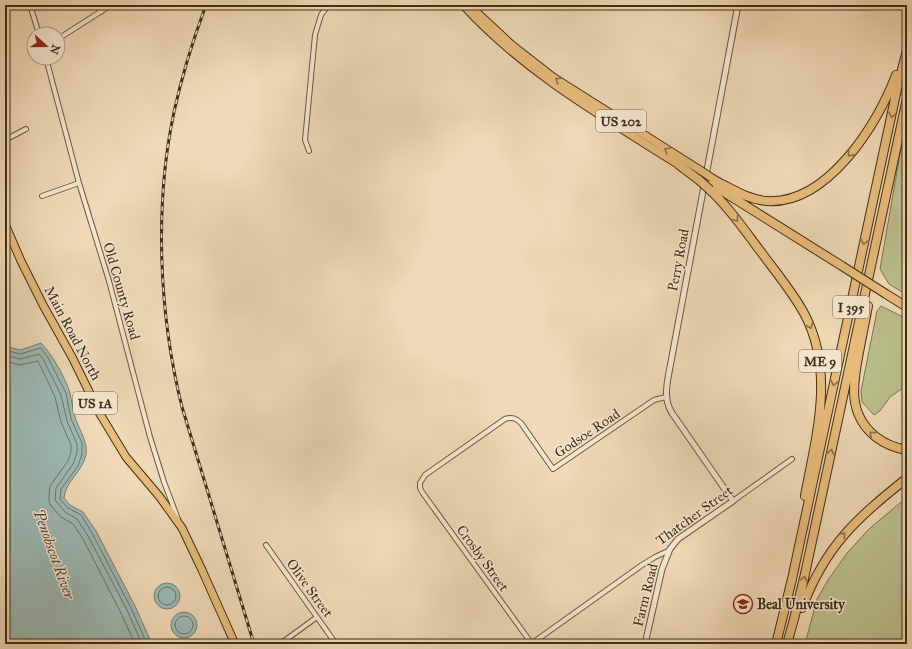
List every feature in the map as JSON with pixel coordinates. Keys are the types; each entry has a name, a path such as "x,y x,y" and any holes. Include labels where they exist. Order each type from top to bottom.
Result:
{"highway":[{"path":"724,185 754,199 773,201 798,195 822,181 852,153 874,122 890,91 907,46"},
{"name":"I 395","path":"776,644 795,564 897,89 907,50"},
{"name":"I 395","path":"787,644 805,574 907,98"},
{"name":"ME 9","path":"679,165 700,176 711,184 728,209 795,297 809,323 818,351 822,378 820,407 795,564"},
{"path":"711,184 842,263"},
{"path":"724,185 842,263 886,291 907,302"},
{"path":"878,233 873,278 854,379 854,399 860,418 870,432 887,444 907,450"},
{"path":"886,291 907,307"},
{"path":"787,644 810,588 819,569 832,549 847,530 864,513 907,478"}],"main road":[{"name":"US 202","path":"462,5 491,34 537,73 573,98 679,165"},
{"name":"US 202","path":"469,5 507,41 553,77 711,184 724,185"},
{"name":"Main Road North","path":"5,224 21,261 43,305 72,357 100,414 126,456 159,496 182,528 235,644"}],"street":[{"path":"30,5 37,26"},
{"path":"97,5 101,12"},
{"path":"66,34 111,5"},
{"path":"309,151 305,140 315,35 321,16 328,5"},
{"name":"Perry Road","path":"666,397 670,367 738,5"},
{"name":"Old County Road","path":"48,66 79,183 109,281 150,437 164,482 182,528"},
{"path":"5,140 26,129"},
{"path":"42,196 79,183"},
{"path":"666,397 670,409 732,501"},
{"name":"Godsoe Road","path":"420,483 425,475 505,419 518,419 553,469 654,400 666,397"},
{"name":"Thatcher Street","path":"532,644 646,562 668,552 678,539 792,460"},
{"name":"Crosby Street","path":"420,483 422,492 532,644"},
{"name":"Olive Street","path":"266,546 336,644"},
{"name":"Farm Road","path":"645,644 662,569 668,552"},
{"path":"280,644 317,617"}],"green space":[{"path":"907,114 907,295 889,284 880,269"},
{"path":"881,306 907,319 907,385 890,397 880,411 874,415 862,402 861,391 877,311"},
{"path":"907,497 907,644 805,644 817,599 828,580 847,553 869,529"}],"water":[{"name":"Penobscot River","path":"41,343 54,360 65,381 70,393 75,417 86,446 84,461 67,487 64,498 70,505 83,512 96,531 135,606 152,644 5,644 5,346 20,350"},
{"path":"167,583 176,587 180,596 176,605 167,609 158,605 154,596 158,587"},
{"path":"184,612 193,616 197,625 193,634 184,638 175,634 171,625 175,616"}],"railway":[{"path":"206,5 192,44 181,85 174,112 168,148 162,222 164,298 174,372 182,407 254,644"}],"place":[{"name":"Beal University","path":"743,604"}]}
